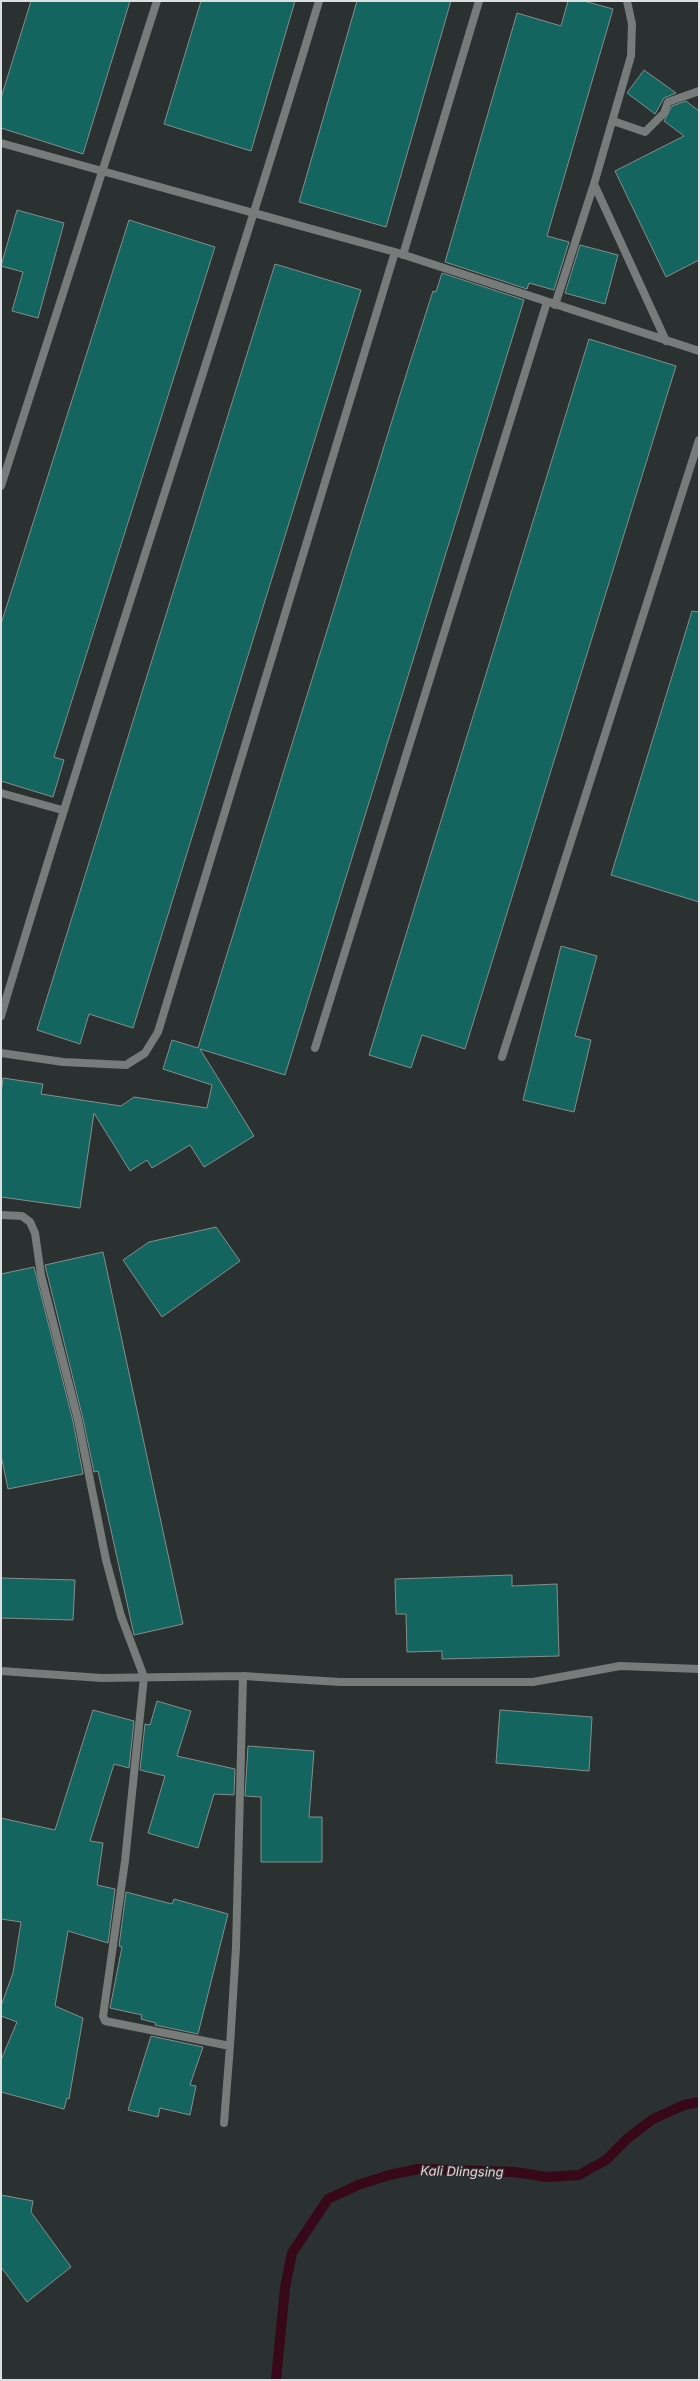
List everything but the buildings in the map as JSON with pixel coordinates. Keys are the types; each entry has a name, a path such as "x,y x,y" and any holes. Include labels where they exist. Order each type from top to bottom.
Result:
{"street":[{"path":"1,486 101,170 157,1"},
{"path":"1,1016 62,810 256,214 319,1"},
{"path":"1,1053 63,1062 126,1065 145,1053 158,1032 399,253 479,1"},
{"path":"315,1048 551,304 594,184 613,121 631,56 632,24 627,1"},
{"path":"613,121 645,132 664,113 668,102 699,91"},
{"path":"1,143 399,253 551,304 699,351"},
{"path":"594,184 666,341"},
{"path":"502,1057 699,440"},
{"path":"1,793 62,810"},
{"path":"1,1215 22,1216 30,1222 35,1233 41,1275 78,1420 106,1560 121,1616 144,1677 125,1861 103,2016 105,2021 113,2024 230,2046"},
{"path":"1,1672 102,1678 243,1676 340,1682 533,1682 620,1666 699,1669"},
{"path":"224,2123 236,1947 243,1676"}],"waterway":[{"name":"Kali Dlingsing","path":"276,2380 285,2288 292,2253 328,2199 358,2185 389,2175 419,2169 514,2172 547,2177 579,2175 606,2160 628,2138 653,2119 684,2105 699,2102"}]}
